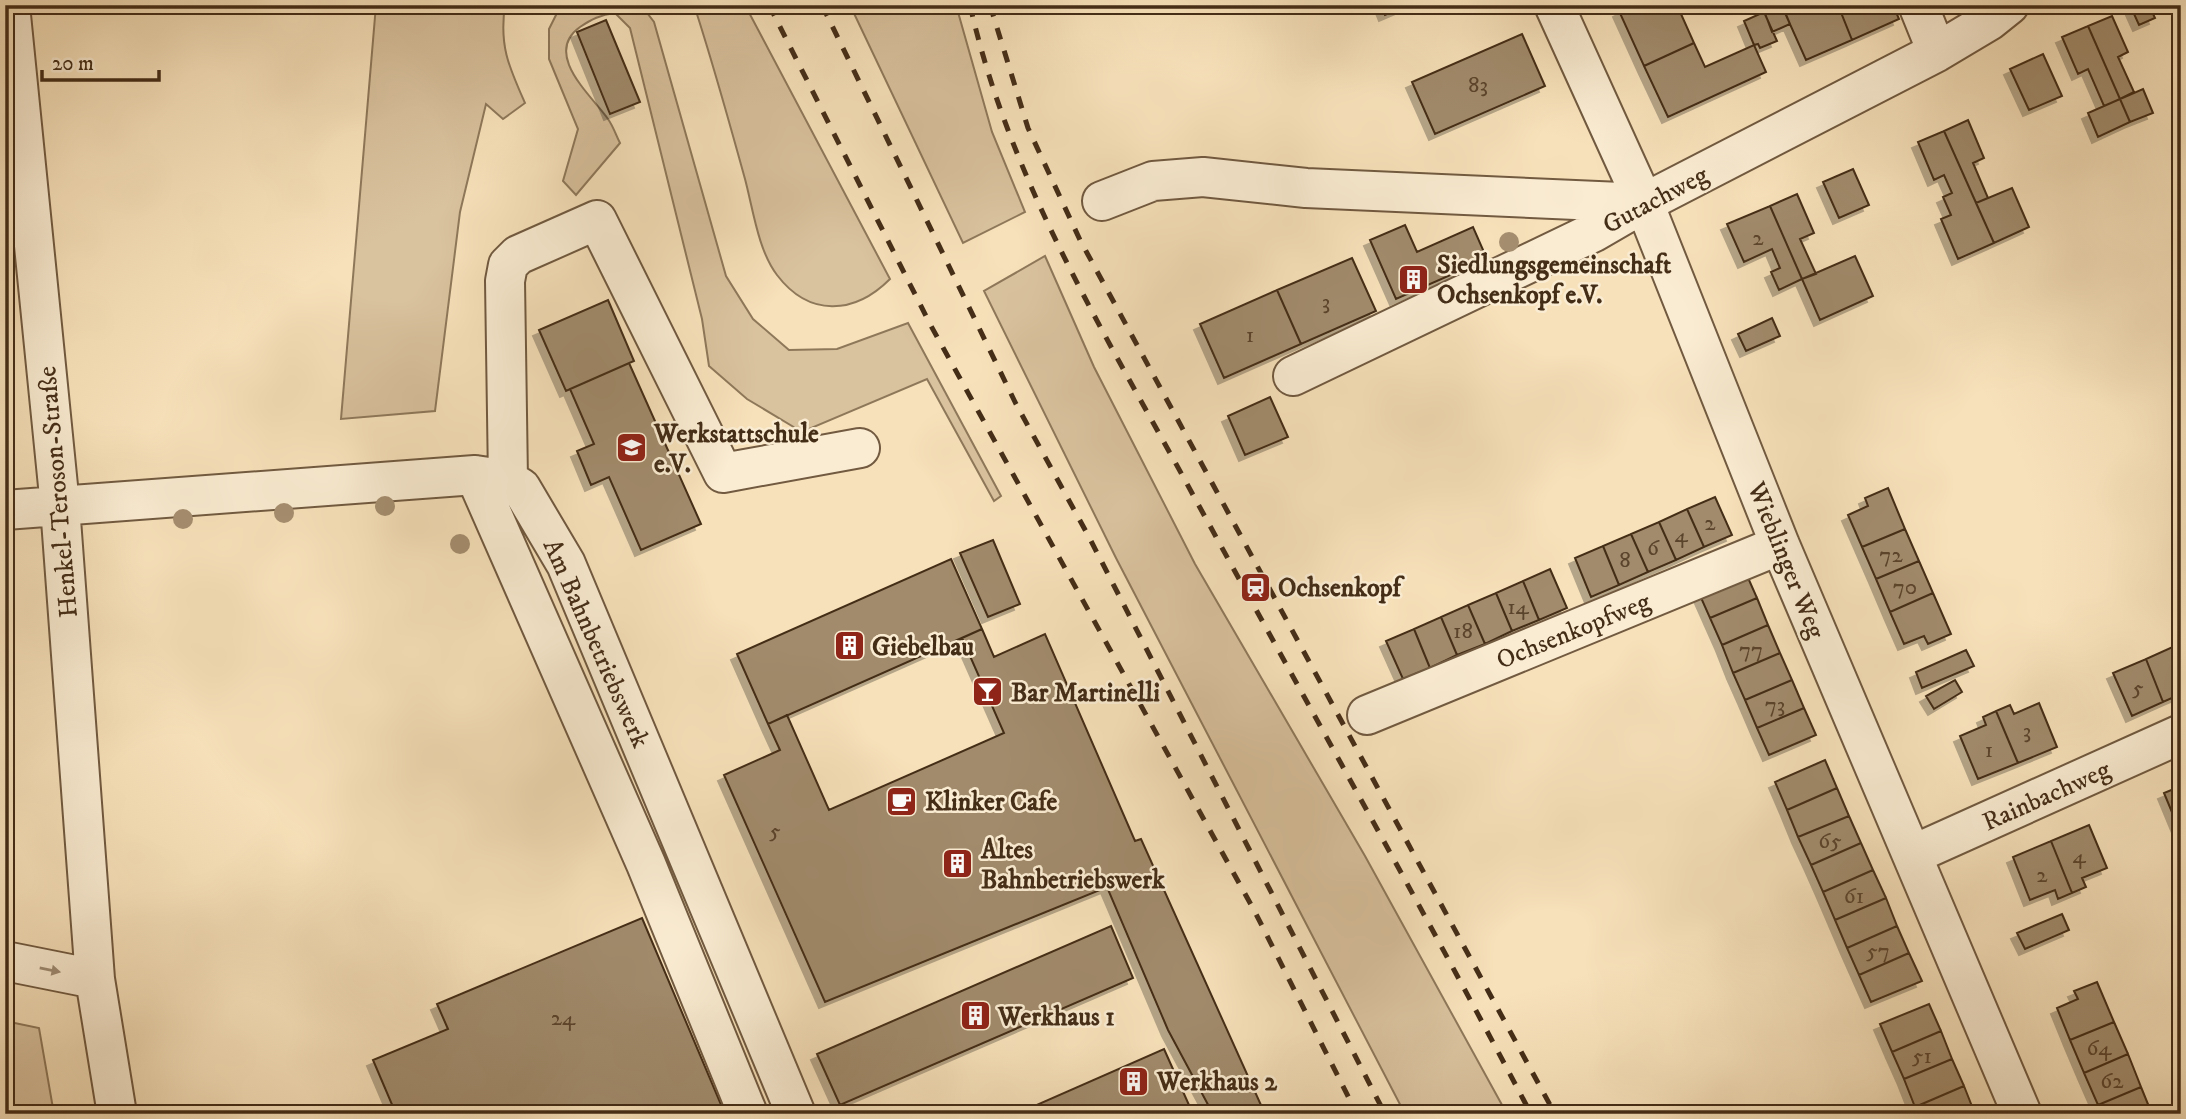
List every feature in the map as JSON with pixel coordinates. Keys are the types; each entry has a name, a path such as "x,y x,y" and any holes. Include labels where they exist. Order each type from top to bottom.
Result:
{"street":[{"name":"Henkel-Teroson-Straße","path":"10,5 11,75 60,506 95,979 117,1114"},
{"name":"Wieblinger Weg","path":"1554,5 1644,203 1780,545 2022,1114"},
{"path":"1918,5 1937,52"},
{"name":"Gutachweg","path":"1293,376 1594,232 1644,203 1937,52 1989,21 2008,5"},
{"path":"1102,201 1153,181 1203,177 1306,188 1644,203"},
{"path":"748,1114 491,477 508,265 518,255 597,220 723,473 860,448"},
{"path":"5,510 491,477"},
{"name":"Am Bahnbetriebswerk","path":"491,477 521,488 566,564 796,1114"},
{"name":"Ochsenkopfweg","path":"1367,715 1780,545"},
{"name":"Rainbachweg","path":"1912,855 2181,734"},
{"path":"5,961 95,979"}],"shaded area":[{"path":"376,5 505,5 504,45 525,103 503,119 486,104 460,212 435,411 341,419"},
{"path":"561,5 641,5 654,22 726,276 753,319 789,350 837,349 908,323 1001,496 994,501 927,379 802,432 747,399 709,366 702,319 630,28 615,13 596,18 580,27 570,38 566,50 574,74 608,119 620,143 576,195 563,181 578,129 549,59 549,29"},
{"path":"694,5 745,5 890,279 876,291 847,305 817,304 790,289 770,265 757,229"},
{"path":"850,5 956,5 992,132 1025,212 963,243"},
{"path":"1045,256 1094,367 1195,564 1365,856 1507,1114 1405,1114 1116,558 984,291"},
{"path":"5,1021 39,1028 54,1114 5,1114"}],"building":[{"path":"1381,5 1408,5 1385,15"},
{"path":"1632,5 1677,5 1694,43 1644,66 1619,11"},
{"path":"1782,5 1790,24 1772,32 1763,8"},
{"path":"1802,5 1838,5 1852,40 1806,60 1785,13"},
{"path":"1838,5 1893,5 1899,19 1852,40"},
{"path":"2130,5 2149,5 2155,18 2139,25"},
{"path":"1764,12 1777,41 1760,48 1758,44 1754,45 1744,21"},
{"path":"2112,16 2128,52 2118,57 2134,92 2120,99 2088,26"},
{"path":"606,20 640,102 610,114 577,32"},
{"path":"2088,26 2120,99 2104,106 2088,69 2078,74 2062,37"},
{"path":"1522,34 1545,86 1435,134 1412,82"},
{"path":"1694,43 1705,67 1754,45 1766,72 1668,117 1644,66"},
{"path":"2043,54 2062,96 2029,110 2010,69"},
{"path":"2143,89 2153,113 2130,122 2120,99"},
{"path":"2120,99 2130,122 2098,137 2088,113"},
{"path":"1968,120 1984,158 1973,163 1988,198 1976,203 1944,131"},
{"path":"1944,131 1994,243 1958,259 1941,219 1951,215 1943,197 1952,193 1944,175 1934,180 1918,142"},
{"path":"1853,169 1869,205 1839,218 1823,182"},
{"path":"2012,188 2029,227 1994,243 1976,203"},
{"path":"1797,194 1814,233 1800,239 1816,274 1802,279 1770,206"},
{"path":"1770,206 1802,279 1779,290 1771,272 1780,268 1772,249 1744,262 1727,224"},
{"name":"Siedlungsgemeinschaft Ochsenkopf e.V.","path":"1405,225 1417,252 1473,227 1487,259 1396,299 1370,240"},
{"path":"1855,256 1873,296 1820,320 1802,279"},
{"path":"1352,258 1376,311 1301,344 1277,290"},
{"path":"1277,290 1301,344 1224,378 1200,324"},
{"path":"608,300 634,361 566,391 539,330"},
{"path":"1772,318 1780,336 1746,351 1738,334"},
{"path":"629,363 701,524 641,550 609,477 591,485 577,451 594,444 570,389"},
{"path":"1270,397 1288,437 1245,455 1228,416"},
{"path":"1888,488 1905,529 1862,547 1848,515 1868,506 1865,498"},
{"path":"1715,497 1732,535 1704,547 1687,509"},
{"path":"1687,509 1704,547 1676,560 1659,522"},
{"path":"1659,522 1676,560 1648,572 1631,534"},
{"path":"1905,529 1919,561 1876,579 1862,547"},
{"path":"1631,534 1648,572 1619,585 1603,546"},
{"path":"993,540 1020,604 988,617 960,553"},
{"path":"1603,546 1619,585 1591,597 1575,558"},
{"name":"Giebelbau","path":"951,559 982,629 768,724 737,654"},
{"path":"1919,561 1933,593 1890,612 1876,579"},
{"path":"1550,569 1567,608 1539,620 1523,581"},
{"path":"1745,571 1757,598 1710,618 1698,591"},
{"path":"1523,581 1539,620 1512,631 1496,593"},
{"path":"1496,593 1512,631 1485,644 1468,605"},
{"path":"1933,593 1951,634 1928,644 1924,636 1904,644 1890,612"},
{"path":"1757,598 1768,625 1722,645 1710,618"},
{"path":"1468,605 1485,644 1457,655 1441,617"},
{"path":"1441,617 1457,655 1430,668 1414,629"},
{"path":"1768,625 1780,653 1733,673 1722,645"},
{"name":"Altes Bahnbetriebswerk","path":"982,629 994,657 1045,634 1135,841 1141,839 1265,1114 1213,1114 1168,1030 1107,887 825,1002 724,775 780,750 768,724 787,715 829,810 1004,733 962,638"},
{"path":"1414,629 1430,668 1403,679 1386,641"},
{"path":"2177,645 2181,653 2181,694 2163,702 2146,659"},
{"path":"1966,650 1974,666 1922,688 1916,672"},
{"path":"1780,653 1792,680 1745,700 1733,673"},
{"path":"2146,659 2163,702 2132,716 2113,673"},
{"path":"1792,680 1804,708 1757,728 1745,700"},
{"path":"1955,680 1962,692 1934,709 1926,696"},
{"path":"2039,703 2057,747 2018,763 1996,711 2010,705 2014,714"},
{"path":"1804,708 1816,735 1769,755 1757,728"},
{"path":"1996,711 2018,763 1978,779 1960,736 1986,725 1983,717"},
{"path":"1825,760 1837,788 1787,810 1775,782"},
{"path":"2181,786 2181,834 2164,793"},
{"path":"1837,788 1849,816 1798,837 1787,810"},
{"path":"1849,816 1861,843 1811,865 1798,837"},
{"path":"2089,825 2107,868 2082,878 2086,887 2072,893 2051,841"},
{"path":"2051,841 2072,893 2058,899 2055,890 2030,900 2013,857"},
{"path":"1861,843 1873,870 1823,892 1811,865"},
{"path":"1873,870 1886,898 1835,920 1823,892"},
{"path":"1886,898 1897,926 1847,948 1835,920"},
{"path":"2062,914 2069,930 2025,949 2017,933"},
{"path":"642,918 725,1114 396,1114 373,1060 448,1029 437,1004"},
{"name":"Werkhaus 1","path":"1111,926 1133,978 840,1105 817,1054"},
{"path":"1897,926 1909,953 1859,975 1847,948"},
{"path":"1909,953 1922,981 1871,1002 1859,975"},
{"path":"2097,982 2114,1022 2070,1040 2057,1008 2078,999 2074,991"},
{"path":"1929,1004 1941,1031 1892,1052 1880,1024"},
{"path":"2114,1022 2128,1054 2084,1073 2070,1040"},
{"path":"1941,1031 1952,1059 1904,1079 1892,1052"},
{"name":"Werkhaus 2","path":"1164,1049 1193,1114 1016,1114"},
{"path":"2128,1054 2141,1087 2098,1105 2084,1073"},
{"path":"1952,1059 1964,1086 1915,1107 1904,1079"},
{"path":"1964,1086 1975,1114 1918,1114 1915,1107"},
{"path":"2141,1087 2152,1114 2102,1114 2098,1105"}],"railway":[{"path":"769,5 930,324 1254,910 1357,1114"},
{"path":"822,5 1016,404 1089,537 1385,1114"},
{"path":"970,5 987,69 1008,131 1061,251 1531,1114"},
{"path":"990,5 1028,128 1080,240 1555,1114"}],"place":[{"name":"Siedlungsgemeinschaft Ochsenkopf e.V.","path":"1414,279"},
{"name":"Werkstattschule e.V.","path":"631,448"},
{"name":"Ochsenkopf","path":"1255,587"},
{"name":"Giebelbau","path":"849,646"},
{"name":"Bar Martinelli","path":"988,692"},
{"name":"Klinker Cafe","path":"902,801"},
{"name":"Altes Bahnbetriebswerk","path":"958,864"},
{"name":"Werkhaus 1","path":"975,1016"},
{"name":"Werkhaus 2","path":"1134,1081"}]}
